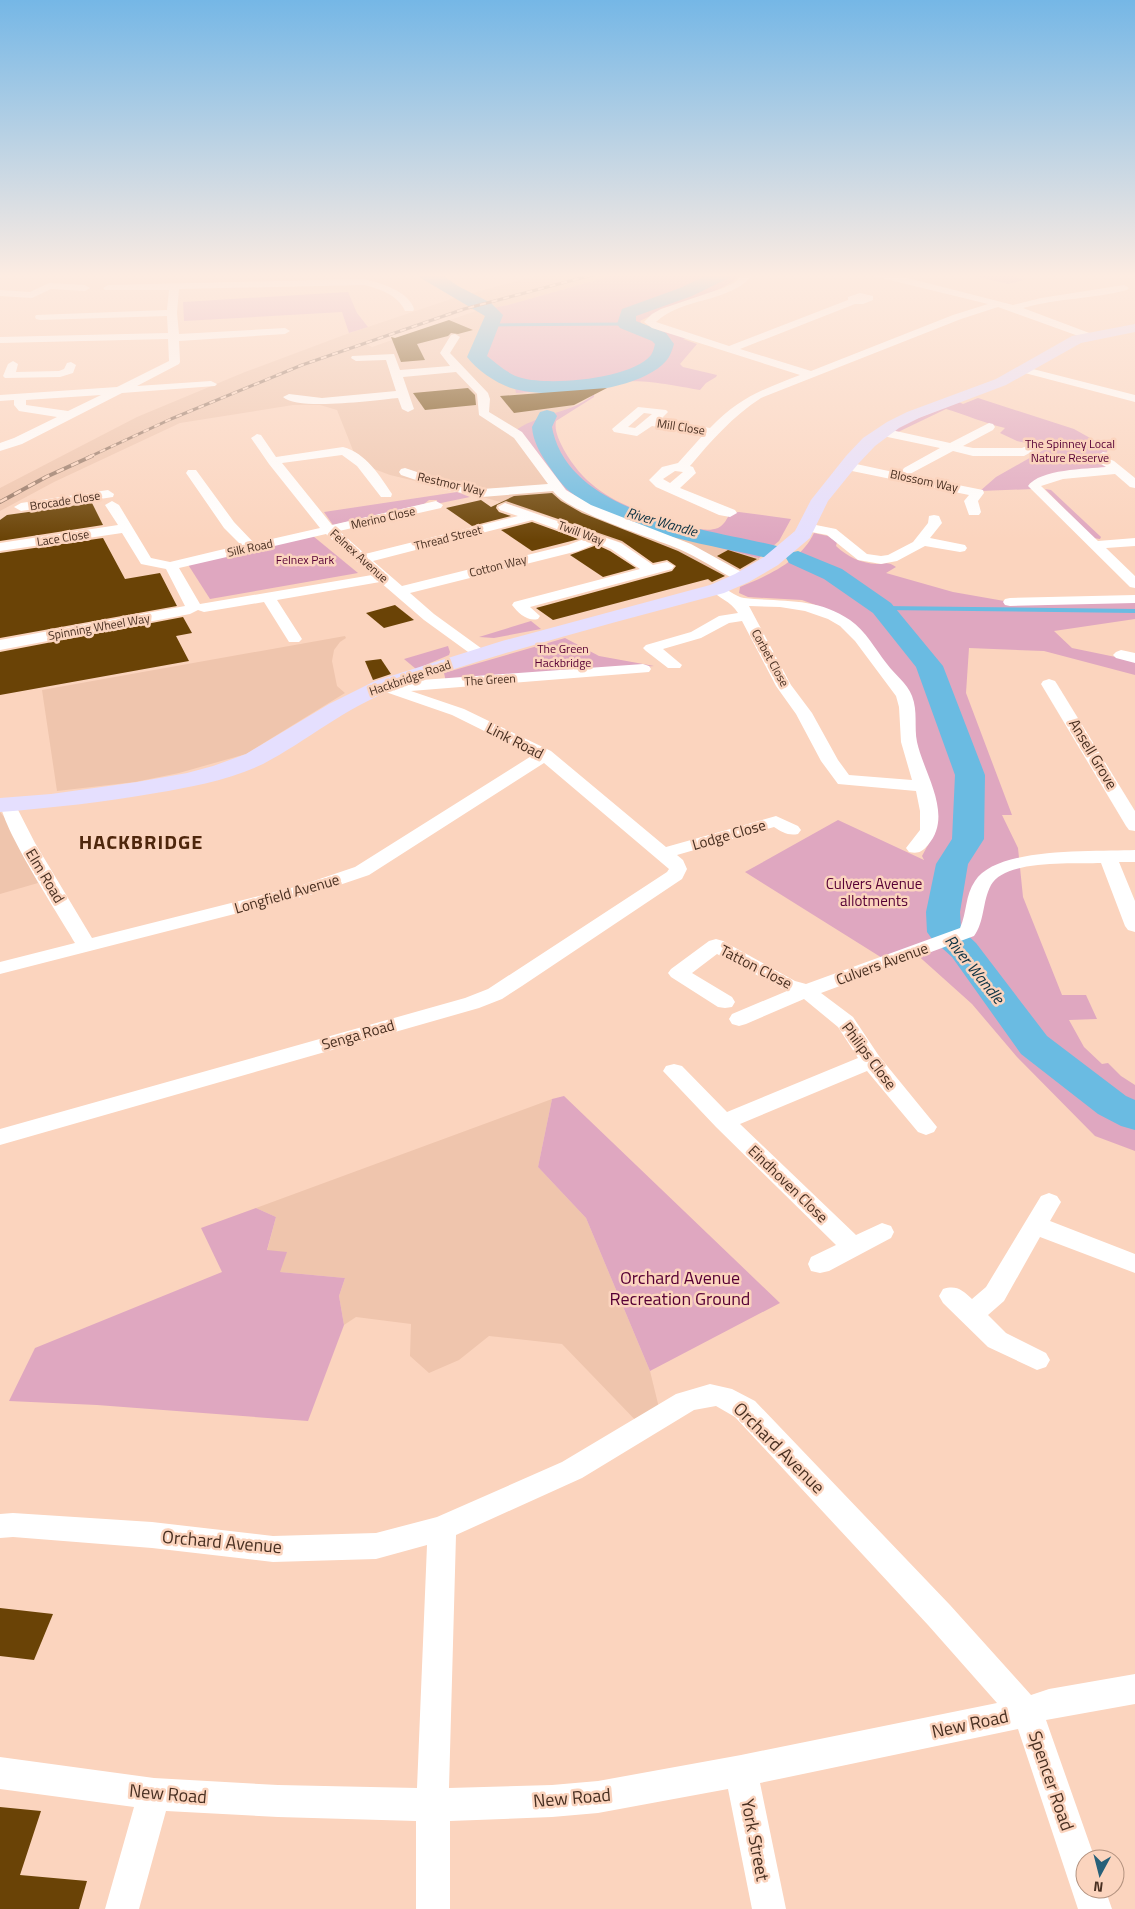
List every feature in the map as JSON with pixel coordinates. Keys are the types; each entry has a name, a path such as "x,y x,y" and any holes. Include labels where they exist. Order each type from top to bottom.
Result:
{"main road":[{"name":"Hackbridge Road","path":"3,805 51,801 137,789 189,780 221,771 254,759 337,709 480,654 716,589 749,574 771,561 803,534 820,500 866,444 882,432 907,417 972,394 1038,362"}],"street":[{"path":"0,447 18,441 176,362"},
{"path":"392,362 408,409"},
{"path":"451,362 481,390 484,397 483,413 518,435 562,492 586,508 749,574"},
{"path":"771,362 809,374"},
{"path":"682,467 713,432 749,400 840,362"},
{"path":"13,364 10,376 60,374 69,371 71,365"},
{"path":"397,374 457,369"},
{"path":"1025,370 1135,399"},
{"path":"55,394 60,374"},
{"path":"0,398 211,384"},
{"path":"289,397 322,401 403,394"},
{"path":"20,396 20,405 23,409 70,415"},
{"name":"Mill Close","path":"650,422 713,432"},
{"path":"980,485 908,471 989,427"},
{"path":"882,432 973,452 1024,452 1034,447"},
{"name":"Felnex Avenue","path":"258,438 273,460 329,530 429,617 480,654"},
{"path":"273,460 343,451 352,455 386,494"},
{"path":"1103,456 1098,459 1110,464 1135,484"},
{"name":"Blossom Way","path":"847,466 978,493 971,501 974,512"},
{"path":"672,488 690,473 682,467 669,468 655,480 672,488 730,513"},
{"path":"1116,470 1063,475 1039,481 1034,486 1135,584"},
{"name":"Restmor Way","path":"404,472 416,478 477,493 557,487"},
{"path":"192,473 229,525 252,548"},
{"path":"1039,481 1051,485 1124,554"},
{"name":"Brocade Close","path":"21,507 110,500 126,528"},
{"name":"Merino Close","path":"329,530 436,506"},
{"name":"Twill Way","path":"505,507 616,546 651,570"},
{"name":"Thread Street","path":"362,559 534,516"},
{"path":"806,527 830,532 860,556 874,559 892,558 922,541 935,523 934,519"},
{"path":"126,528 146,561 171,566 194,605 199,608"},
{"name":"Lace Close","path":"0,547 126,528"},
{"name":"Silk Road","path":"171,566 181,562 329,530"},
{"name":"Cotton Way","path":"399,591 573,548 596,539"},
{"path":"922,541 960,548"},
{"path":"1095,545 1135,542"},
{"path":"533,616 519,606 667,566"},
{"name":"Spinning Wheel Way","path":"2,645 199,608 383,577"},
{"path":"599,584 616,595"},
{"name":"Corbet Close","path":"716,589 738,602 745,609 747,617 784,686 804,713 830,761 844,780 924,786"},
{"path":"268,597 294,639"},
{"path":"1010,602 1135,599"},
{"path":"738,602 797,605 830,615 851,627 881,668 897,684 907,704 910,742 924,786 929,829 925,838 915,848"},
{"path":"674,664 650,648 696,635 720,620 732,617 747,617"},
{"name":"The Green","path":"390,688 643,668"},
{"name":"Ansell Grove","path":"1049,684 1135,826"},
{"name":"Link Road","path":"390,688 458,712 545,755 670,858"},
{"name":"Longfield Avenue","path":"0,968 306,890 362,872 545,755"},
{"name":"Elm Road","path":"3,805 87,946"},
{"name":"Lodge Close","path":"670,858 776,821 792,830"},
{"name":"Culvers Avenue","path":"739,1019 806,991 968,932 982,881 991,873 1005,866 1022,861 1135,856"},
{"path":"1108,857 1135,926"},
{"name":"Senga Road","path":"0,1137 472,1003 495,994 675,875 678,869 670,858"},
{"name":"Tatton Close","path":"725,1002 678,973 716,945 788,985 806,991"},
{"name":"Philips Close","path":"806,991 846,1022 871,1061 926,1127"},
{"path":"724,1122 871,1061"},
{"name":"Eindhoven Close","path":"674,1071 853,1247"},
{"path":"971,1314 995,1294 1050,1202"},
{"path":"1035,1225 1135,1264"},
{"path":"820,1264 882,1232"},
{"path":"952,1296 997,1340 1037,1360"},
{"name":"Orchard Avenue","path":"0,1526 13,1525 143,1535 273,1549 376,1546 442,1528 572,1470 685,1402 705,1394 726,1396 751,1415 939,1615 1026,1712"},
{"path":"434,1909 433,1805 442,1528"},
{"name":"New Road","path":"0,1773 154,1794 296,1802 433,1805 552,1801 598,1797 847,1750 1026,1712 1049,1704 1135,1689"},
{"name":"Spencer Road","path":"1026,1712 1037,1736 1075,1850"},
{"name":"York Street","path":"741,1770 769,1909"},
{"path":"122,1909 154,1794"}],"shaded area":[{"path":"272,362 482,362 481,369 524,393 586,389 594,395 558,414 531,422 620,522 759,558 759,560 711,582 691,570 663,558 549,516 479,496 390,475 358,463 337,410 320,405 293,405 180,423 54,482 0,511 0,488 137,417"},
{"path":"345,636 346,638 334,650 332,661 337,686 345,693 246,754 179,773 135,782 57,791 42,690"},
{"path":"0,812 13,828 38,883 0,894"},
{"path":"552,1099 538,1167 586,1218 650,1371 661,1416 642,1427 562,1344 489,1336 459,1360 429,1373 410,1356 411,1324 356,1317 344,1325 339,1296 345,1278 280,1272 267,1251 276,1217 256,1208"}],"green space":[{"path":"475,362 682,362 680,364 683,367 717,375 700,390 661,383 630,381 604,386 594,393 594,397 556,421 556,432 560,443 574,465 598,489 627,506 659,518 708,530 720,527 730,513 739,512 791,519 779,541 759,558 620,522 561,493 513,432 529,423 579,404 593,395 586,389 516,393 515,388 481,369"},
{"name":"The Spinney Local Nature Reserve","path":"978,398 1074,429 1108,448 1107,452 1102,454 1113,470 1038,480 1029,484 1033,489 980,491 996,477 1047,448 1017,441 1000,433 1005,428 946,409 896,433 895,431 898,426 959,402 963,404"},
{"path":"1045,489 1051,490 1101,537 1100,539 1093,538"},
{"path":"457,492 470,497 436,504 437,500 429,500 424,504 333,525 324,512"},
{"name":"Culvers Avenue allotments","path":"814,533 828,536 837,542 836,546 855,559 877,564 889,563 896,567 886,573 953,592 1010,602 1135,599 1135,619 1054,631 1072,648 1135,661 1135,675 1044,651 969,648 966,693 1012,815 1002,815 1018,848 1023,897 1062,995 1086,995 1097,1019 1069,1020 1084,1047 1102,1064 1108,1063 1121,1076 1135,1085 1135,1151 1095,1136 1017,1057 972,1004 914,952 887,961 745,872 838,820 924,860 922,856 935,832 913,740 904,688 821,607 802,600 748,597 739,593 740,587 772,572 801,552"},
{"name":"Felnex Park","path":"313,536 358,573 210,599 187,563"},
{"path":"531,621 541,629 494,638 479,637"},
{"name":"The Green Hackbridge","path":"565,638 599,656 654,666 446,682 444,673"},
{"path":"448,646 449,655 416,669 404,659"},
{"name":"Orchard Avenue Recreation Ground","path":"564,1096 780,1303 650,1371 586,1218 538,1167 552,1099"},
{"path":"256,1208 276,1217 267,1250 287,1252 280,1272 345,1278 339,1296 344,1325 308,1421 97,1405 9,1401 35,1348 222,1272 201,1228"}],"building":[{"path":"468,388 475,395 476,405 425,410 413,393"},
{"path":"607,388 574,405 514,413 500,396"},
{"path":"552,493 561,501 582,513 678,551 725,576 712,582 708,579 553,620 536,608 672,571 676,566 667,560 653,563 622,541 506,501 497,505 496,508 499,512 511,516 472,526 446,508 481,500 491,507 514,496"},
{"path":"92,503 103,525 0,541 0,520 7,515"},
{"path":"532,522 579,539 532,551 501,530"},
{"path":"103,538 125,579 160,573 177,606 0,638 0,553"},
{"path":"597,545 636,568 603,577 570,555"},
{"path":"728,550 757,559 740,569 717,556"},
{"path":"395,605 414,620 384,628 366,613"},
{"path":"183,617 192,633 176,636 189,661 0,695 0,652"},
{"path":"381,659 391,674 373,680 365,661"},
{"path":"0,1608 53,1614 34,1660 0,1656"},
{"path":"0,1807 41,1811 20,1875 87,1881 79,1909 0,1909"}],"waterway":[{"name":"River Wandle","path":"483,362 513,382 554,387 602,382 625,377 645,369 654,362"},
{"name":"River Wandle","path":"547,416 542,427 545,440 551,452 560,467 573,482 597,501 643,520 772,552"},
{"name":"River Wandle","path":"798,558 833,574 882,608 929,666 970,775 968,839 952,864 943,912 944,932 964,950 1034,1045 1112,1105 1135,1117"},
{"name":"River Wandle","path":"882,608 1135,611"}],"railway":[{"path":"89,457 171,419 310,362"},
{"path":"0,502 46,477 92,456"}],"district":[{"name":"HACKBRIDGE","path":"141,842"}]}
